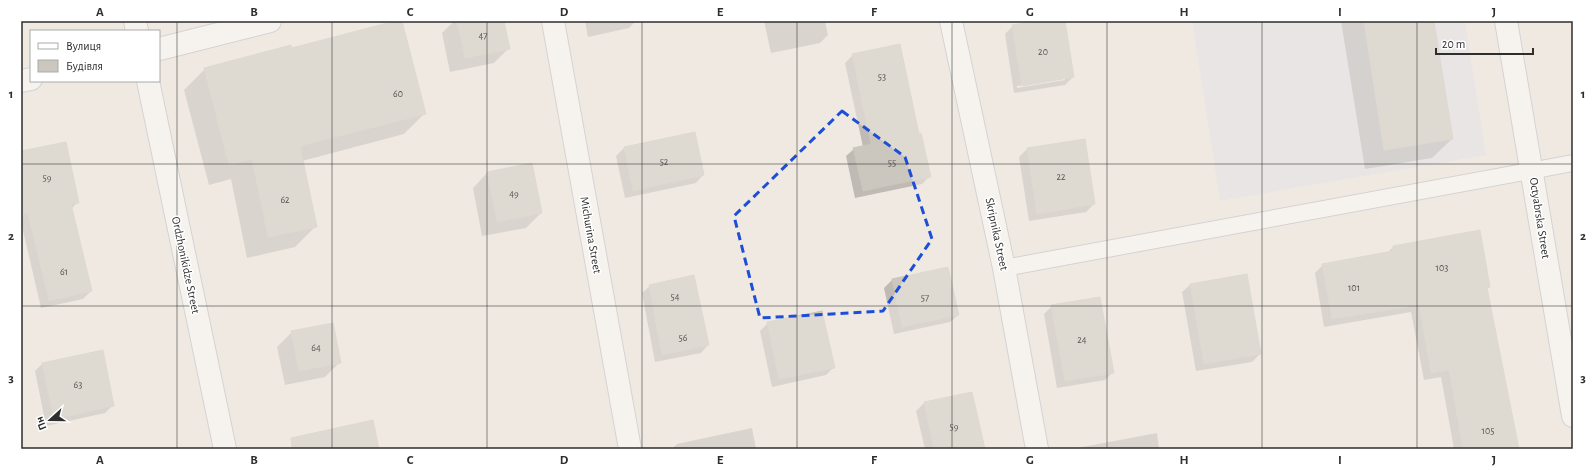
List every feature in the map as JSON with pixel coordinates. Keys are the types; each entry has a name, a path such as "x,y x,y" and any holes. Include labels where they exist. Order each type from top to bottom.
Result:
{"street":[{"path":"160,49 270,21"},
{"name":"Michurina Street","path":"553,21 630,449"},
{"name":"Skripnika Street","path":"951,21 1004,268 1037,449"},
{"name":"Octyabrska Street","path":"1506,21 1573,416"},
{"name":"Ordzhonikidze Street","path":"148,82 225,449"}],"lane":[{"path":"1004,268 1532,170 1573,164"}],"highlighted area":[{"path":"842,111 905,157 932,239 883,311 760,318 734,216"}],"shaded area":[{"path":"1192,21 1465,21 1486,155 1220,201"}],"building":[{"path":"395,21 402,21 426,114 300,146 317,227 268,237 252,159 229,165 204,68 291,45 292,48"},
{"path":"457,21 504,21 510,49 465,58"},
{"path":"1040,21 1065,21 1074,77 1022,86 1012,25"},
{"path":"1364,21 1434,21 1453,139 1384,150"},
{"path":"900,44 919,134 921,133 931,177 863,191 853,148 871,144 852,54"},
{"path":"695,132 704,175 633,191 624,147"},
{"path":"1085,139 1095,204 1037,214 1027,148"},
{"path":"66,142 79,203 71,204 92,291 49,301 28,213 21,215 21,151"},
{"path":"532,163 542,213 497,222 487,172"},
{"path":"1480,230 1490,287 1487,288 1519,449 1463,449 1449,370 1431,373 1419,305 1332,319 1322,264 1393,251 1393,246"},
{"path":"948,267 959,315 902,327 892,279"},
{"path":"1247,274 1261,354 1204,364 1190,284"},
{"path":"694,275 709,345 662,355 649,285"},
{"path":"1100,297 1114,373 1065,381 1051,305"},
{"path":"822,311 835,368 779,379 767,322"},
{"path":"333,323 341,363 299,371 291,331"},
{"path":"103,350 114,406 54,419 42,363"},
{"path":"972,392 985,449 934,449 924,402"},
{"path":"373,420 379,449 292,449 291,438"}]}
